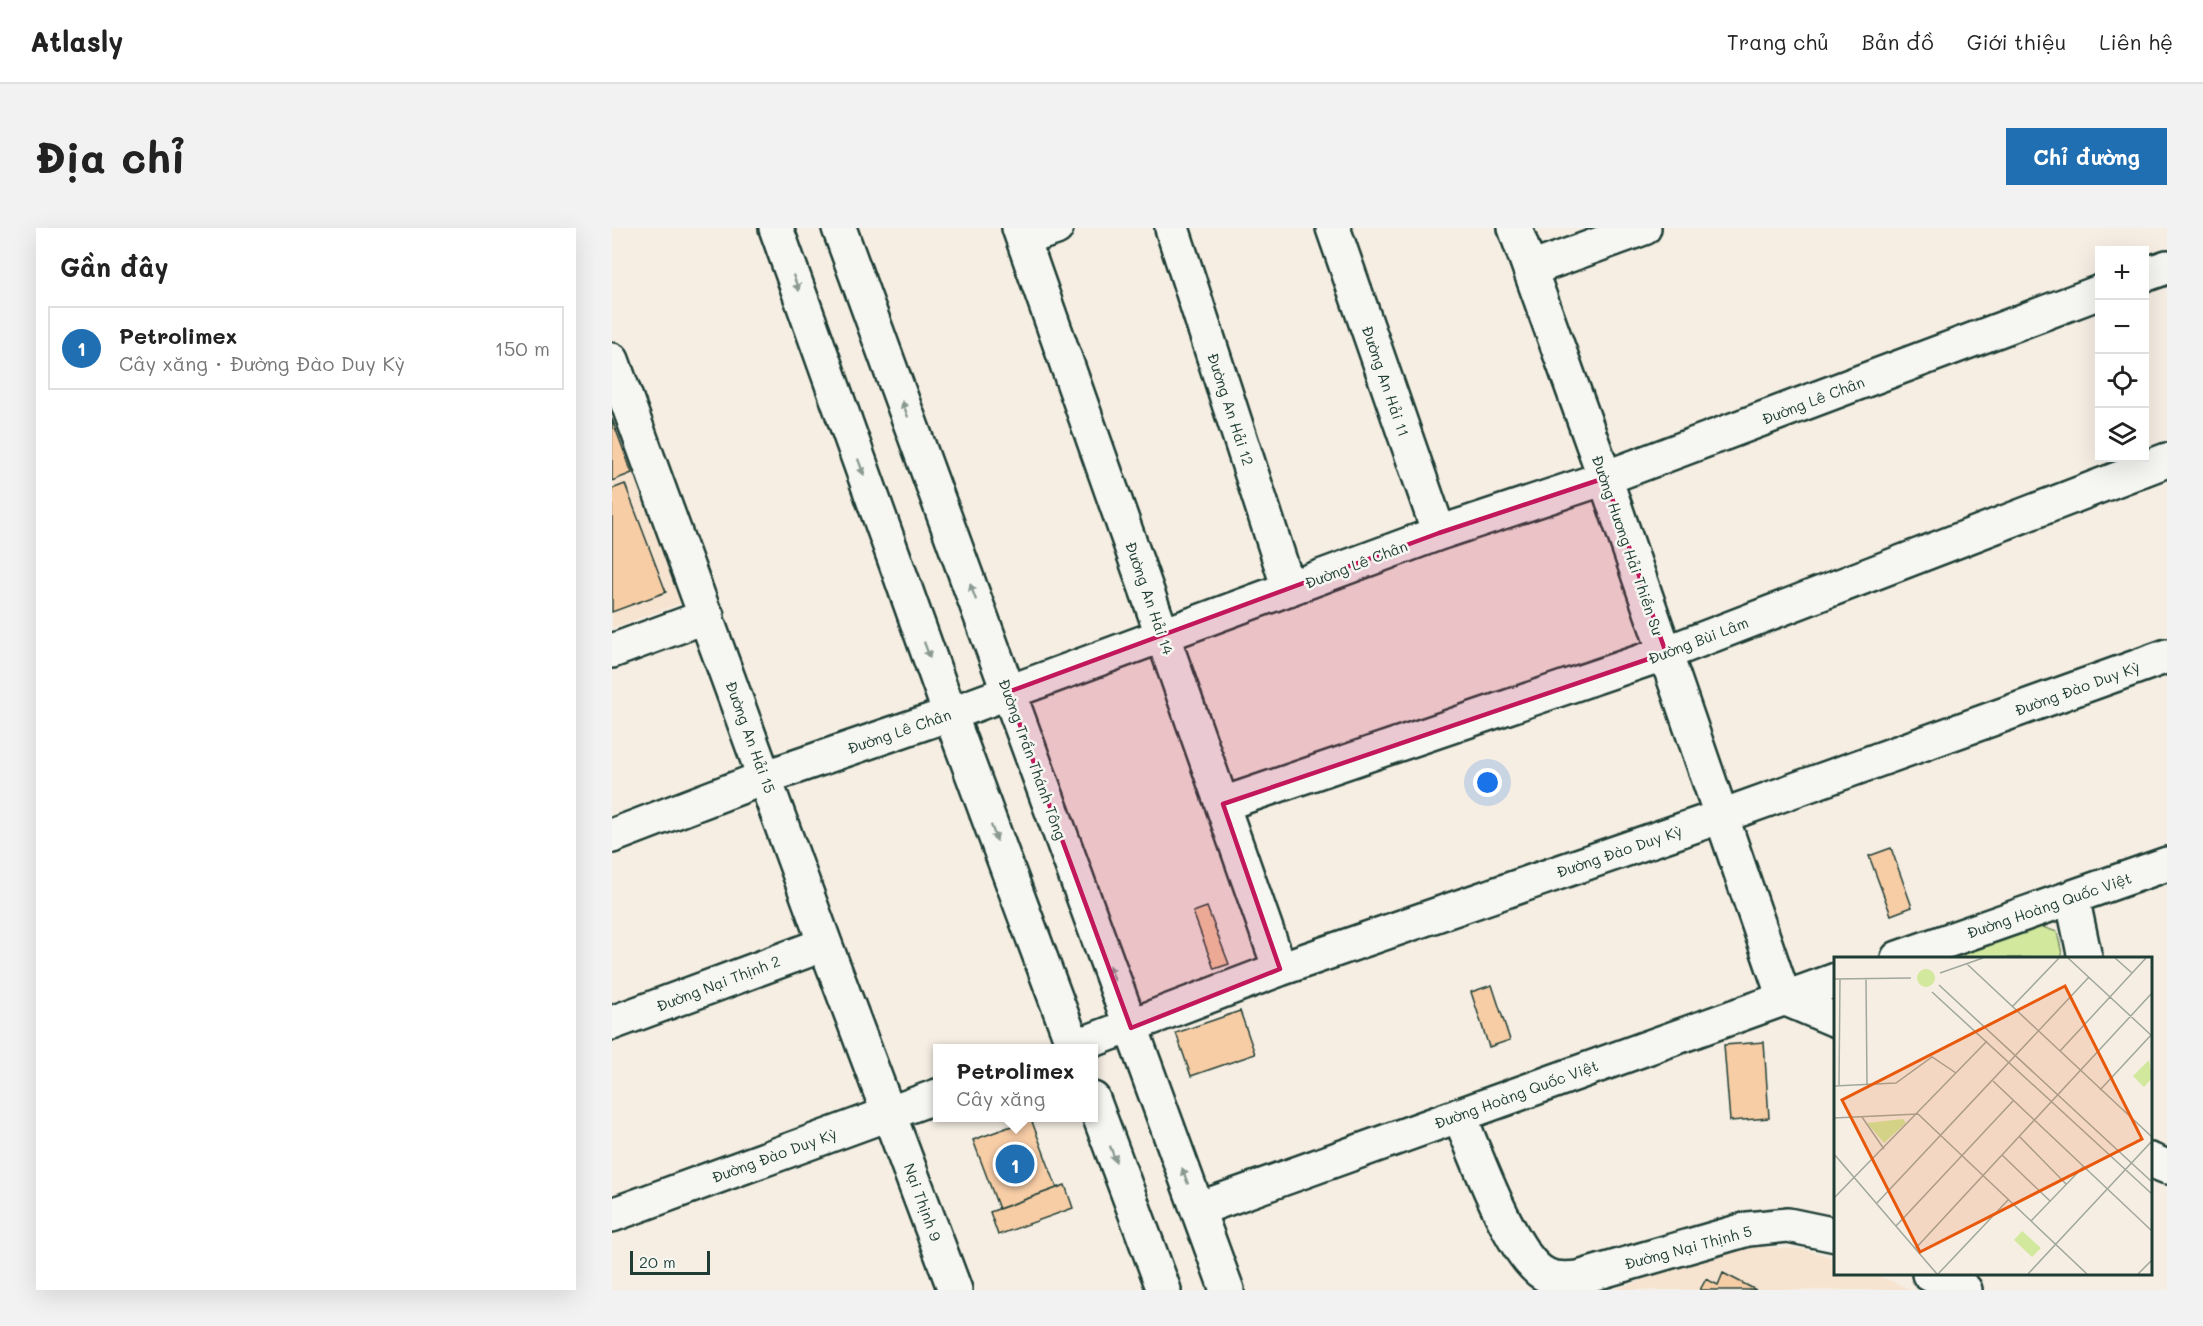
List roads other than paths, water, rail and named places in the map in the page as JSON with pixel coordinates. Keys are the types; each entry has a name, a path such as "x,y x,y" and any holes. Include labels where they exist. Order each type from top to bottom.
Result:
{"street":[{"path":"776,228 950,714 1072,1044"},
{"name":"Đường Trần Thánh Tông","path":"838,228 1227,1290"},
{"path":"1021,234 1056,228"},
{"name":"Đường An Hải 12","path":"1172,228 1289,589"},
{"name":"Đường An Hải 11","path":"1333,228 1438,533"},
{"name":"Đường Hương Hải Thiền Sư","path":"1515,228 1532,269 1784,998"},
{"path":"1532,269 1644,228"},
{"name":"Đường An Hải 14","path":"1021,234 1280,969"},
{"path":"2149,274 2167,267"},
{"name":"Đường Lê Chân","path":"612,836 766,777 950,714 1438,533 1605,478 2095,294"},
{"name":"Đường An Hải 15","path":"612,360 825,944 890,1113"},
{"name":"Đường Bùi Lâm","path":"1223,804 1666,653 2167,460"},
{"path":"612,651 707,616"},
{"name":"Đường Đào Duy Kỳ","path":"1085,1044 1280,969 1722,816 2167,656"},
{"name":"Đường Hoàng Quốc Việt","path":"1901,957 2167,864"},
{"path":"2072,897 2085,957"},
{"name":"Đường Nại Thịnh 2","path":"612,1023 825,944"},
{"name":"Đường Hoàng Quốc Việt","path":"1198,1209 1834,981"},
{"path":"1784,998 1834,1019"},
{"name":"Đường Đào Duy Kỳ","path":"612,1215 933,1097"},
{"name":"Nại Thịnh 9","path":"890,1113 955,1290"},
{"path":"1098,1113 1164,1290"},
{"name":"Đường Nại Thịnh 5","path":"1459,1115 1511,1232 1523,1253 1546,1275 1563,1279 1578,1278 1748,1229 1788,1225 1834,1234"},
{"path":"2152,1160 2167,1167"},
{"path":"1931,1275 1965,1290"}],"place":[{"name":"Petrolimex","path":"1015,1164"}]}
